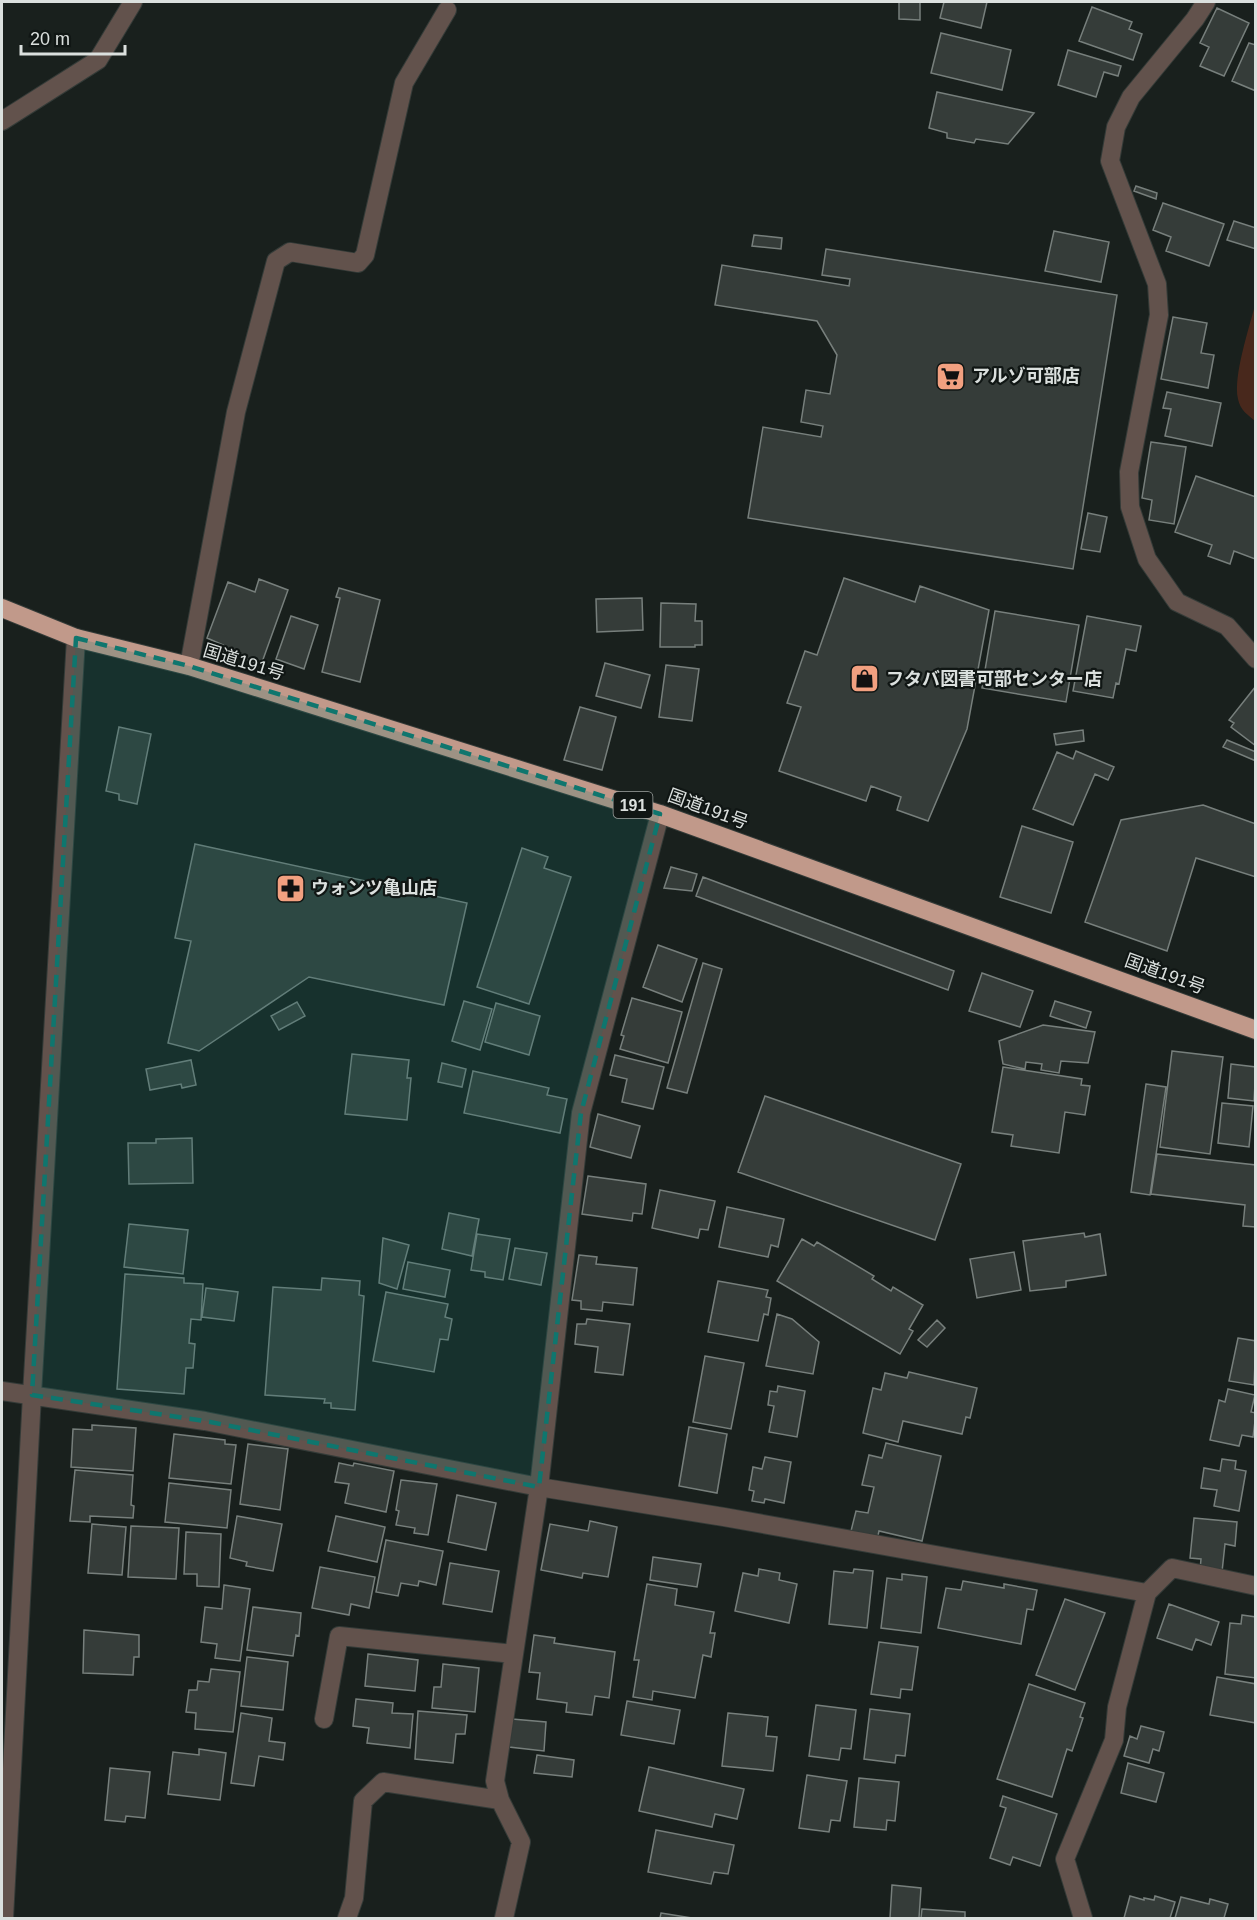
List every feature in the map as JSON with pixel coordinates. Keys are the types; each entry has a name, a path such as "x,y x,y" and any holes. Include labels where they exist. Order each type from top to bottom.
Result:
{"highway":[{"name":"国道191号","path":"2,608 76,638 189,666 660,814 1256,1030"}],"street":[{"path":"2,121 99,60 133,2"},
{"path":"1206,2 1195,19 1131,97 1116,127 1110,161 1156,284 1159,315 1129,472 1130,507 1147,559 1177,602 1227,626 1256,659"},
{"path":"189,666 236,412 276,261 290,252 358,262 364,255 404,83 447,10"},
{"path":"4,1918 76,638"},
{"path":"504,1918 521,1842 500,1800 495,1781 539,1487 582,1113 660,814"},
{"path":"2,1391 205,1420 539,1487 724,1517 1146,1593"},
{"path":"1083,1918 1065,1859 1114,1740 1117,1707 1146,1593 1172,1568 1256,1586"},
{"path":"324,1719 339,1636 514,1654"},
{"path":"347,1918 354,1898 363,1801 383,1782 500,1800"}],"highlighted area":[{"path":"76,638 189,666 660,814 581,1113 539,1487 205,1421 32,1395"}],"shaded area":[{"path":"1255,305 1255,421 1241,406 1237,389 1242,352"}],"building":[{"path":"899,2 920,2 920,20 899,19"},
{"path":"944,2 987,2 981,28 940,18"},
{"path":"1092,7 1132,22 1129,29 1142,34 1133,60 1079,41"},
{"path":"1217,8 1249,23 1224,76 1200,66 1209,47 1200,43"},
{"path":"941,33 1011,50 1002,90 931,73"},
{"path":"1249,43 1256,45 1256,91 1232,81"},
{"path":"1068,50 1121,66 1118,76 1104,72 1096,97 1058,85"},
{"path":"937,92 1034,113 1008,144 976,139 974,143 947,138 947,133 929,128"},
{"path":"1136,186 1157,193 1156,199 1134,191"},
{"path":"1163,203 1224,224 1209,266 1166,251 1171,237 1153,230"},
{"path":"1234,221 1256,228 1256,249 1227,240"},
{"path":"1054,231 1109,242 1101,282 1045,271"},
{"path":"754,235 782,238 781,249 752,246"},
{"path":"826,249 1117,295 1073,569 748,518 763,427 821,437 823,426 801,422 806,390 830,394 837,355 817,321 715,305 722,265 849,286 850,279 822,275"},
{"path":"1173,317 1207,323 1201,353 1214,355 1208,388 1161,379"},
{"path":"1167,392 1221,403 1212,446 1165,436 1171,409 1163,408"},
{"path":"1151,442 1186,447 1174,524 1149,520 1152,500 1142,498"},
{"path":"1196,476 1256,497 1255,559 1234,551 1230,564 1208,556 1212,545 1175,532"},
{"path":"1088,513 1107,517 1100,552 1081,549"},
{"path":"844,578 915,602 920,586 989,610 967,729 928,821 897,810 901,797 871,786 866,801 779,771 801,707 787,703 805,651 817,655"},
{"path":"259,579 288,590 261,665 221,651 223,645 207,638 228,582 255,592"},
{"path":"339,588 380,600 360,682 322,672 340,598 336,597"},
{"path":"642,598 643,630 597,632 596,599"},
{"path":"661,603 696,604 695,621 702,621 702,645 660,647"},
{"path":"995,611 1079,625 1066,702 982,688"},
{"path":"291,616 318,625 304,669 276,659"},
{"path":"1087,616 1141,626 1136,651 1126,649 1119,684 1116,683 1113,698 1073,691"},
{"path":"605,663 650,675 641,708 596,696"},
{"path":"666,665 699,669 692,721 659,717"},
{"path":"1256,686 1256,746 1231,727 1234,723 1229,720"},
{"path":"580,707 616,717 602,770 564,760"},
{"path":"119,727 151,734 137,804 119,800 119,794 106,791"},
{"path":"1083,730 1084,741 1056,745 1054,734"},
{"path":"1227,740 1256,752 1256,761 1223,747"},
{"path":"1076,751 1114,767 1108,780 1095,774 1073,825 1033,809 1057,752 1073,759"},
{"path":"1203,805 1256,824 1256,877 1196,858 1167,951 1085,922 1121,820"},
{"path":"1022,826 1073,842 1051,913 1000,897"},
{"path":"195,844 467,903 444,1005 309,977 199,1051 168,1043 191,941 175,938"},
{"path":"522,848 548,857 544,868 571,877 529,1004 477,987"},
{"path":"671,867 697,874 692,891 664,888"},
{"path":"703,877 954,971 948,990 696,896"},
{"path":"658,945 697,959 682,1002 643,987"},
{"path":"703,963 722,969 687,1093 667,1088"},
{"path":"982,973 1033,991 1020,1027 969,1011"},
{"path":"632,998 682,1012 668,1063 620,1049 624,1036 621,1035"},
{"path":"464,1001 492,1009 480,1050 452,1041"},
{"path":"1055,1001 1091,1012 1086,1028 1050,1016"},
{"path":"297,1002 305,1016 279,1030 271,1016"},
{"path":"496,1003 540,1016 529,1055 485,1042"},
{"path":"1043,1025 1095,1032 1088,1063 1061,1061 1059,1073 1041,1070 1042,1064 1026,1062 1025,1069 1003,1064 999,1041"},
{"path":"1172,1051 1223,1057 1210,1154 1160,1147"},
{"path":"352,1054 409,1060 407,1078 411,1078 407,1120 345,1114"},
{"path":"615,1055 664,1067 653,1109 622,1102 627,1079 610,1075"},
{"path":"191,1060 196,1085 182,1088 181,1084 150,1090 146,1069"},
{"path":"442,1063 466,1069 462,1087 438,1082"},
{"path":"1231,1064 1256,1067 1254,1101 1228,1098"},
{"path":"1003,1067 1082,1079 1081,1085 1090,1086 1085,1115 1065,1112 1059,1153 1011,1146 1013,1135 992,1132"},
{"path":"473,1071 549,1088 547,1095 567,1099 560,1133 464,1113"},
{"path":"1146,1084 1166,1087 1150,1195 1131,1192"},
{"path":"765,1096 961,1164 935,1240 738,1172"},
{"path":"1222,1103 1253,1106 1249,1147 1218,1143"},
{"path":"598,1114 640,1126 631,1158 590,1147"},
{"path":"192,1138 193,1183 129,1184 128,1143 156,1143 156,1139"},
{"path":"1157,1154 1256,1165 1256,1227 1243,1226 1245,1205 1151,1194"},
{"path":"588,1176 646,1184 642,1214 633,1213 632,1221 582,1214"},
{"path":"660,1190 715,1201 708,1230 700,1229 698,1238 652,1228"},
{"path":"727,1207 784,1219 778,1247 771,1245 768,1257 719,1247"},
{"path":"449,1213 479,1219 472,1256 442,1249"},
{"path":"129,1224 188,1230 183,1274 124,1267"},
{"path":"1084,1233 1085,1237 1100,1234 1106,1275 1066,1281 1066,1287 1030,1291 1023,1241"},
{"path":"477,1234 510,1239 503,1280 485,1277 485,1272 471,1270"},
{"path":"383,1238 409,1245 397,1289 379,1283"},
{"path":"802,1239 814,1246 817,1242 874,1276 872,1279 891,1291 893,1287 923,1305 909,1329 913,1331 900,1354 777,1281"},
{"path":"515,1248 547,1253 541,1285 509,1279"},
{"path":"1014,1252 1021,1290 977,1298 970,1259"},
{"path":"579,1255 597,1257 596,1264 637,1268 633,1305 603,1302 602,1311 581,1309 581,1301 572,1300"},
{"path":"408,1262 450,1270 445,1297 403,1289"},
{"path":"125,1274 184,1278 184,1283 203,1284 201,1320 191,1319 189,1343 195,1344 193,1368 186,1368 184,1394 117,1389"},
{"path":"322,1278 360,1281 359,1295 364,1296 355,1410 331,1408 331,1403 324,1403 325,1399 265,1395 273,1287 321,1290"},
{"path":"718,1281 768,1290 766,1297 771,1298 768,1315 764,1314 758,1341 708,1332"},
{"path":"206,1288 238,1292 234,1321 202,1317"},
{"path":"386,1292 448,1304 445,1317 452,1319 448,1340 440,1339 434,1372 373,1361"},
{"path":"777,1314 792,1319 819,1342 813,1374 766,1366"},
{"path":"587,1319 630,1324 623,1375 595,1372 598,1347 575,1344 577,1324 586,1324"},
{"path":"937,1320 945,1328 927,1347 918,1340"},
{"path":"1238,1338 1256,1341 1254,1385 1229,1381"},
{"path":"705,1356 744,1363 731,1429 693,1422"},
{"path":"909,1372 977,1388 970,1418 966,1417 962,1434 903,1421 898,1442 863,1433 873,1388 881,1390 885,1373 907,1378"},
{"path":"778,1386 805,1391 797,1437 769,1432 774,1406 768,1405 770,1391 777,1392"},
{"path":"1228,1389 1255,1395 1251,1412 1256,1413 1253,1437 1242,1435 1239,1446 1210,1440 1219,1400 1225,1402"},
{"path":"92,1425 136,1428 133,1471 71,1467 73,1429 92,1430"},
{"path":"689,1427 727,1434 717,1493 679,1486"},
{"path":"174,1434 225,1440 225,1444 236,1445 231,1484 169,1478"},
{"path":"886,1443 941,1456 922,1541 879,1531 877,1540 850,1535 856,1511 868,1513 874,1487 862,1485 869,1455 882,1458"},
{"path":"248,1444 288,1449 280,1510 240,1504"},
{"path":"765,1457 791,1462 784,1503 765,1499 764,1503 752,1501 754,1491 749,1490 753,1467 762,1469"},
{"path":"1222,1459 1236,1461 1235,1469 1246,1471 1239,1511 1214,1506 1217,1490 1201,1488 1204,1468 1220,1471"},
{"path":"339,1463 353,1466 354,1463 394,1471 386,1512 345,1503 349,1484 335,1482"},
{"path":"75,1470 133,1475 131,1505 134,1506 133,1518 90,1516 90,1522 70,1521"},
{"path":"401,1480 437,1484 428,1535 414,1533 415,1528 396,1525"},
{"path":"169,1483 231,1490 227,1528 165,1522"},
{"path":"457,1495 496,1503 486,1550 448,1542"},
{"path":"237,1516 282,1524 273,1571 246,1566 247,1562 230,1558"},
{"path":"336,1516 385,1527 377,1562 328,1551"},
{"path":"1194,1518 1237,1522 1235,1546 1225,1544 1222,1572 1200,1570 1201,1559 1190,1558"},
{"path":"590,1521 617,1527 608,1577 583,1573 582,1578 541,1570 550,1524 588,1531"},
{"path":"92,1524 126,1527 122,1575 88,1573"},
{"path":"131,1526 179,1528 176,1579 128,1577"},
{"path":"186,1532 221,1534 219,1587 197,1586 197,1574 184,1574"},
{"path":"386,1540 443,1551 436,1585 419,1581 418,1586 401,1583 398,1596 376,1592"},
{"path":"653,1557 701,1564 697,1587 650,1580"},
{"path":"450,1563 499,1571 492,1612 443,1604"},
{"path":"320,1567 375,1577 369,1608 351,1604 349,1615 312,1608"},
{"path":"759,1569 780,1573 779,1580 797,1584 789,1623 735,1611 743,1573 758,1576"},
{"path":"854,1569 873,1571 867,1628 829,1624 834,1571 853,1573"},
{"path":"902,1574 927,1577 921,1633 881,1628 887,1578 902,1580"},
{"path":"963,1581 1004,1588 1004,1584 1037,1590 1033,1610 1027,1609 1021,1644 938,1628 946,1588 961,1590"},
{"path":"647,1584 677,1589 675,1605 714,1612 710,1633 715,1633 711,1657 703,1655 695,1698 653,1691 652,1700 633,1697 639,1660 634,1660"},
{"path":"224,1585 250,1589 240,1661 215,1658 217,1644 201,1642 205,1607 222,1609"},
{"path":"1065,1599 1105,1613 1075,1690 1036,1675"},
{"path":"1169,1604 1219,1622 1211,1645 1196,1639 1192,1650 1157,1638"},
{"path":"253,1607 301,1613 299,1636 296,1635 293,1656 247,1650"},
{"path":"1242,1615 1256,1617 1256,1678 1225,1674 1230,1623 1241,1624"},
{"path":"84,1630 139,1635 139,1657 134,1657 133,1675 83,1673"},
{"path":"534,1635 555,1638 554,1643 615,1652 609,1698 595,1696 592,1715 566,1712 567,1703 537,1699 540,1673 529,1672"},
{"path":"879,1642 918,1647 912,1690 901,1689 900,1698 871,1694"},
{"path":"368,1654 418,1660 415,1691 365,1686"},
{"path":"247,1657 288,1662 283,1710 241,1706"},
{"path":"443,1664 479,1668 475,1712 432,1708 434,1687 441,1687"},
{"path":"211,1669 240,1672 233,1732 195,1729 196,1713 186,1712 189,1690 197,1690 198,1681 209,1682"},
{"path":"1217,1677 1256,1684 1256,1723 1210,1715"},
{"path":"1029,1684 1085,1703 1080,1717 1083,1718 1072,1751 1067,1749 1052,1797 997,1779"},
{"path":"356,1699 393,1703 392,1713 413,1714 410,1748 367,1743 369,1728 353,1726"},
{"path":"627,1701 680,1710 674,1744 621,1735"},
{"path":"816,1705 856,1710 851,1749 841,1748 839,1760 809,1756"},
{"path":"870,1709 910,1714 905,1756 896,1755 895,1763 864,1759"},
{"path":"418,1711 467,1715 465,1734 456,1734 453,1763 415,1759"},
{"path":"241,1713 272,1718 269,1741 285,1743 283,1760 259,1756 254,1786 231,1783"},
{"path":"728,1713 768,1717 766,1736 777,1737 773,1771 722,1766"},
{"path":"512,1719 546,1722 544,1751 509,1747"},
{"path":"1141,1726 1164,1732 1159,1751 1153,1749 1149,1763 1124,1756 1130,1736 1137,1739"},
{"path":"199,1749 226,1753 220,1800 168,1794 173,1752 199,1755"},
{"path":"537,1755 574,1760 572,1777 534,1773"},
{"path":"1128,1763 1164,1773 1156,1802 1121,1793"},
{"path":"649,1767 744,1789 737,1819 715,1814 712,1827 639,1811"},
{"path":"110,1768 150,1772 145,1818 126,1816 125,1822 105,1820"},
{"path":"807,1775 847,1781 840,1821 831,1820 829,1832 799,1828"},
{"path":"859,1778 899,1782 895,1821 887,1820 886,1830 854,1827"},
{"path":"1003,1796 1057,1814 1040,1866 1013,1857 1010,1865 990,1858 1006,1808 1000,1806"},
{"path":"656,1830 734,1845 728,1874 714,1872 711,1884 648,1872"},
{"path":"892,1885 921,1888 919,1918 890,1918"},
{"path":"1130,1896 1154,1900 1155,1896 1175,1902 1170,1918 1124,1918"},
{"path":"1181,1897 1209,1904 1210,1899 1228,1904 1224,1918 1175,1918"},
{"path":"922,1909 965,1912 965,1918 921,1918"},
{"path":"661,1913 692,1918 660,1918"}],"place":[{"name":"アルゾ可部店","path":"951,376"},
{"name":"フタバ図書可部センター店","path":"865,679"},
{"name":"ウォンツ亀山店","path":"290,888"}]}
